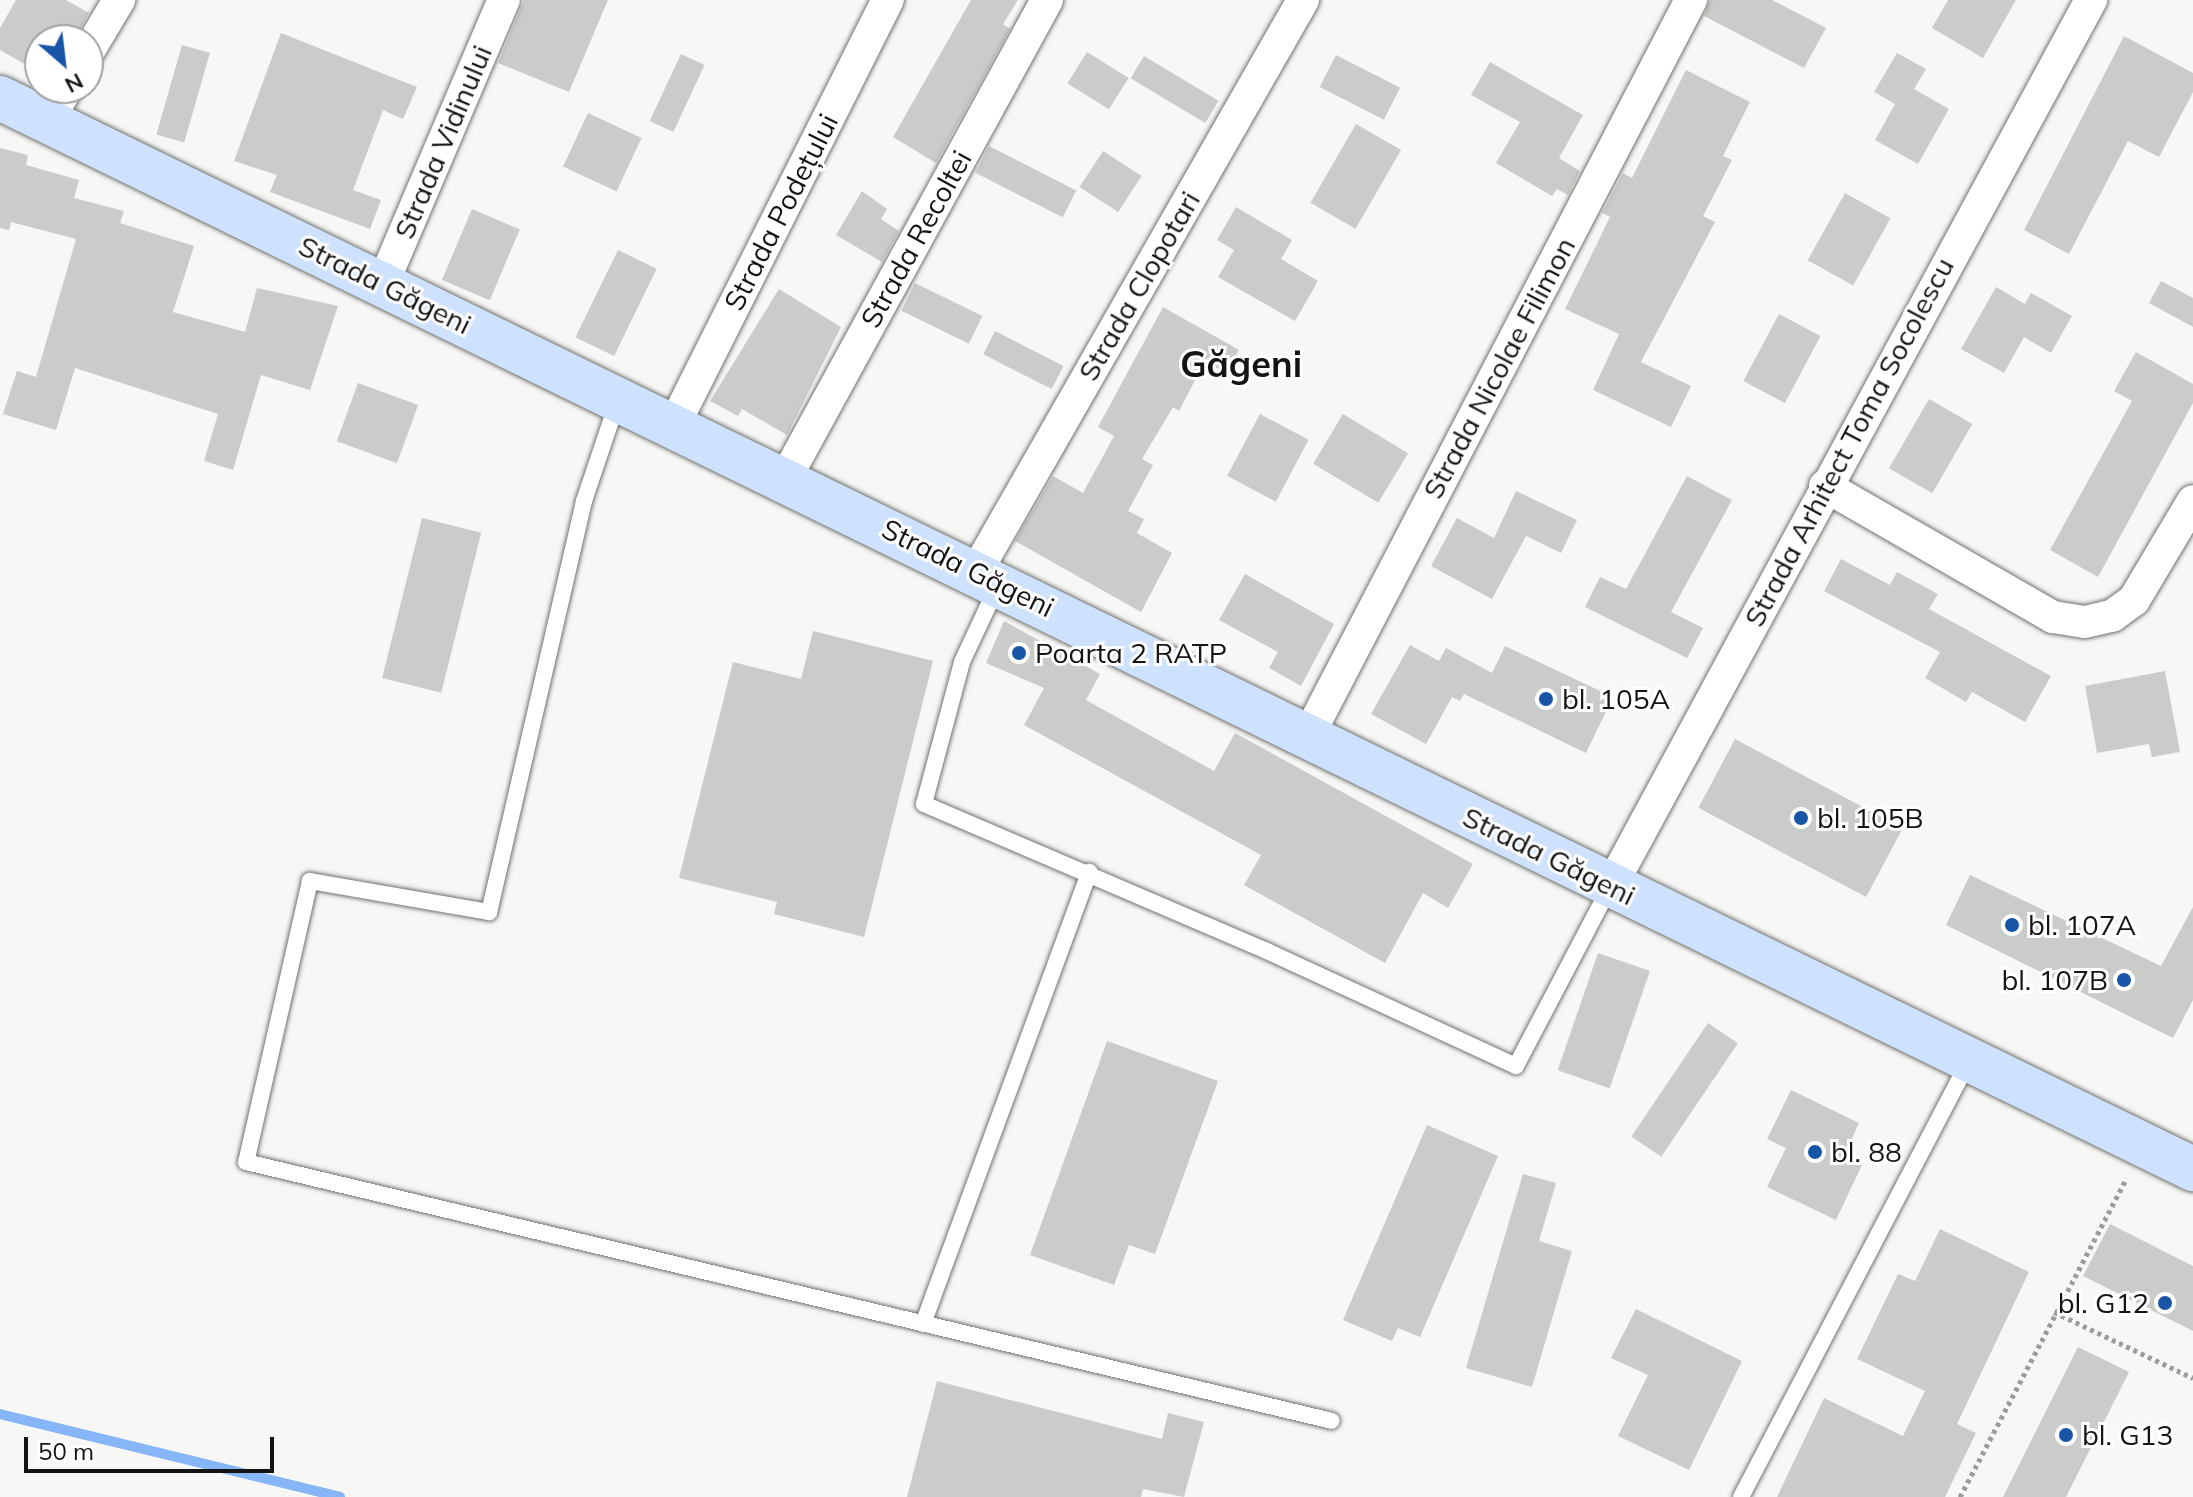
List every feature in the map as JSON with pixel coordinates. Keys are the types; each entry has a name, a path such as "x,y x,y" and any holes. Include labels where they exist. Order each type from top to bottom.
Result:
{"main road":[{"name":"Strada Găgeni","path":"0,98 57,105 383,283 2145,1146 2191,1163"}],"street":[{"path":"104,25 119,0"},
{"name":"Strada Vidinului","path":"383,283 504,0"},
{"name":"Strada Podețului","path":"674,425 888,0"},
{"name":"Strada Recoltei","path":"785,479 1047,0"},
{"name":"Strada Clopotari","path":"987,578 1303,0"},
{"name":"Strada Nicolae Filimon","path":"1308,736 1691,0"},
{"name":"Strada Arhitect Toma Socolescu","path":"1611,886 2091,0"},
{"path":"1825,486 2053,617 2085,622 2112,616 2134,600 2193,501"}],"lane":[{"path":"618,398 584,501 489,912 310,881 246,1162 1332,1421"},
{"path":"987,578 924,804 1089,872 1516,1066 1611,886"},
{"path":"923,1324 1089,872"},
{"path":"1741,1497 1969,1060"}],"path":[{"path":"1960,1497 2054,1312 2145,1146"},
{"path":"2054,1312 2193,1378"}],"building":[{"path":"16,0 66,0 89,13 82,24 24,24 24,64 0,50 0,28"},
{"path":"524,0 608,0 569,92 498,63"},
{"path":"971,0 1018,0 1003,24 1010,29 936,163 893,137"},
{"path":"1710,0 1772,0 1826,28 1804,68 1704,16"},
{"path":"1948,0 2016,0 1983,58 1932,28"},
{"path":"281,33 417,87 403,119 383,110 353,190 381,200 370,229 270,192 277,175 234,161"},
{"path":"2124,36 2193,73 2193,92 2159,157 2128,141 2069,254 2024,230"},
{"path":"182,45 210,53 184,142 156,134"},
{"path":"1087,52 1129,78 1109,109 1067,83"},
{"path":"1897,53 1926,69 1914,89 1949,109 1918,164 1875,140 1895,104 1874,92"},
{"path":"681,54 705,65 673,132 650,121"},
{"path":"1336,55 1400,88 1384,120 1320,87"},
{"path":"1144,56 1219,101 1205,123 1131,78"},
{"path":"1490,62 1583,115 1559,158 1580,171 1568,195 1557,189 1552,196 1496,163 1520,122 1471,95"},
{"path":"1686,70 1750,102 1723,156 1732,160 1703,216 1715,222 1641,362 1691,386 1671,427 1593,390 1619,334 1565,309 1610,217 1602,213 1623,173 1632,178"},
{"path":"588,113 641,138 617,191 563,166"},
{"path":"1356,124 1401,150 1356,229 1310,203"},
{"path":"989,146 1076,190 1063,217 975,173"},
{"path":"0,148 28,155 26,165 79,180 74,198 124,211 120,223 194,246 173,312 245,332 257,288 338,306 310,390 261,375 233,470 204,461 218,414 75,368 56,430 3,414 17,371 36,377 76,239 11,222 9,230 0,228"},
{"path":"1103,151 1142,176 1118,212 1080,187"},
{"path":"862,191 887,209 881,219 899,231 882,262 836,235"},
{"path":"1845,193 1890,218 1853,286 1808,260"},
{"path":"1236,207 1292,240 1281,259 1318,281 1295,321 1218,277 1234,250 1217,240"},
{"path":"472,209 520,229 490,300 442,280"},
{"path":"618,250 657,269 614,356 575,337"},
{"path":"2161,281 2193,298 2193,327 2149,303"},
{"path":"915,283 982,316 969,344 901,311"},
{"path":"1996,287 2025,304 2031,293 2072,316 2051,353 2024,337 2004,373 1961,349"},
{"path":"779,289 841,327 787,435 742,409 738,416 710,401"},
{"path":"1163,307 1239,350 1226,373 1205,361 1179,411 1173,407 1142,459 1153,465 1128,511 1144,519 1137,533 1172,553 1141,612 1015,541 1053,476 1083,493 1114,436 1098,427"},
{"path":"1779,314 1820,336 1785,403 1743,381"},
{"path":"995,331 1064,366 1052,389 983,354"},
{"path":"2136,352 2193,384 2193,403 2098,577 2050,550 2132,401 2114,391"},
{"path":"358,383 418,405 397,463 337,441"},
{"path":"1929,399 1972,424 1932,493 1889,468"},
{"path":"1260,414 1309,440 1276,502 1227,476"},
{"path":"1343,414 1408,453 1378,503 1313,464"},
{"path":"1687,476 1732,500 1671,612 1703,628 1687,658 1585,607 1600,577 1626,589"},
{"path":"1516,491 1577,520 1561,553 1526,536 1492,599 1431,566 1457,518 1494,538"},
{"path":"422,518 481,533 441,693 382,678"},
{"path":"1841,559 1890,585 1897,572 1938,594 1929,609 2051,676 2025,722 1972,692 1966,702 1925,678 1940,652 1824,591"},
{"path":"1245,574 1334,624 1301,686 1269,668 1278,652 1219,620"},
{"path":"1004,621 1100,674 1086,700 1214,771 1235,733 1473,864 1448,908 1423,893 1385,963 1244,885 1261,855 1024,725 1044,688 986,663"},
{"path":"813,631 933,661 864,937 774,914 777,902 679,878 733,662 801,679"},
{"path":"1410,645 1439,661 1446,648 1492,673 1505,646 1613,697 1586,753 1464,694 1460,701 1452,697 1426,744 1371,714"},
{"path":"2165,671 2180,752 2152,757 2149,744 2097,753 2085,686"},
{"name":"bl. 105B","path":"1735,739 1903,828 1866,897 1698,808"},
{"path":"1970,875 2161,966 2193,907 2193,1000 2173,1038 1946,925"},
{"path":"1598,953 1650,971 1610,1088 1558,1070"},
{"path":"1708,1023 1738,1043 1661,1157 1631,1137"},
{"path":"1107,1041 1218,1081 1155,1254 1129,1245 1114,1285 1030,1255"},
{"name":"bl. 88","path":"1791,1090 1859,1123 1844,1156 1862,1165 1836,1220 1767,1187 1786,1148 1767,1139"},
{"path":"1427,1125 1498,1156 1420,1337 1398,1328 1392,1341 1343,1320"},
{"path":"1523,1174 1556,1183 1539,1241 1572,1251 1532,1387 1466,1368"},
{"name":"bl. G12","path":"2110,1224 2193,1266 2193,1331 2083,1276"},
{"path":"1940,1229 2029,1272 1957,1424 1976,1433 1945,1497 1777,1497 1824,1398 1903,1436 1925,1391 1857,1359 1898,1274 1915,1281"},
{"path":"1636,1309 1742,1361 1689,1470 1618,1436 1648,1375 1611,1358"},
{"name":"bl. G13","path":"2078,1347 2129,1372 2066,1497 2003,1497"},
{"path":"937,1381 1162,1439 1168,1413 1204,1422 1184,1497 1143,1489 1141,1497 907,1497"}],"waterway":[{"path":"0,1414 340,1497"}],"place":[{"name":"Poarta 2 RATP","path":"1019,653"},
{"name":"bl. 105A","path":"1546,699"},
{"name":"bl. 105B","path":"1801,818"},
{"name":"bl. 107A","path":"2012,925"},
{"name":"bl. 107B","path":"2124,980"},
{"name":"bl. 88","path":"1815,1152"},
{"name":"bl. G12","path":"2165,1303"},
{"name":"bl. G13","path":"2066,1435"}],"district":[{"name":"Găgeni","path":"1241,364"}]}
